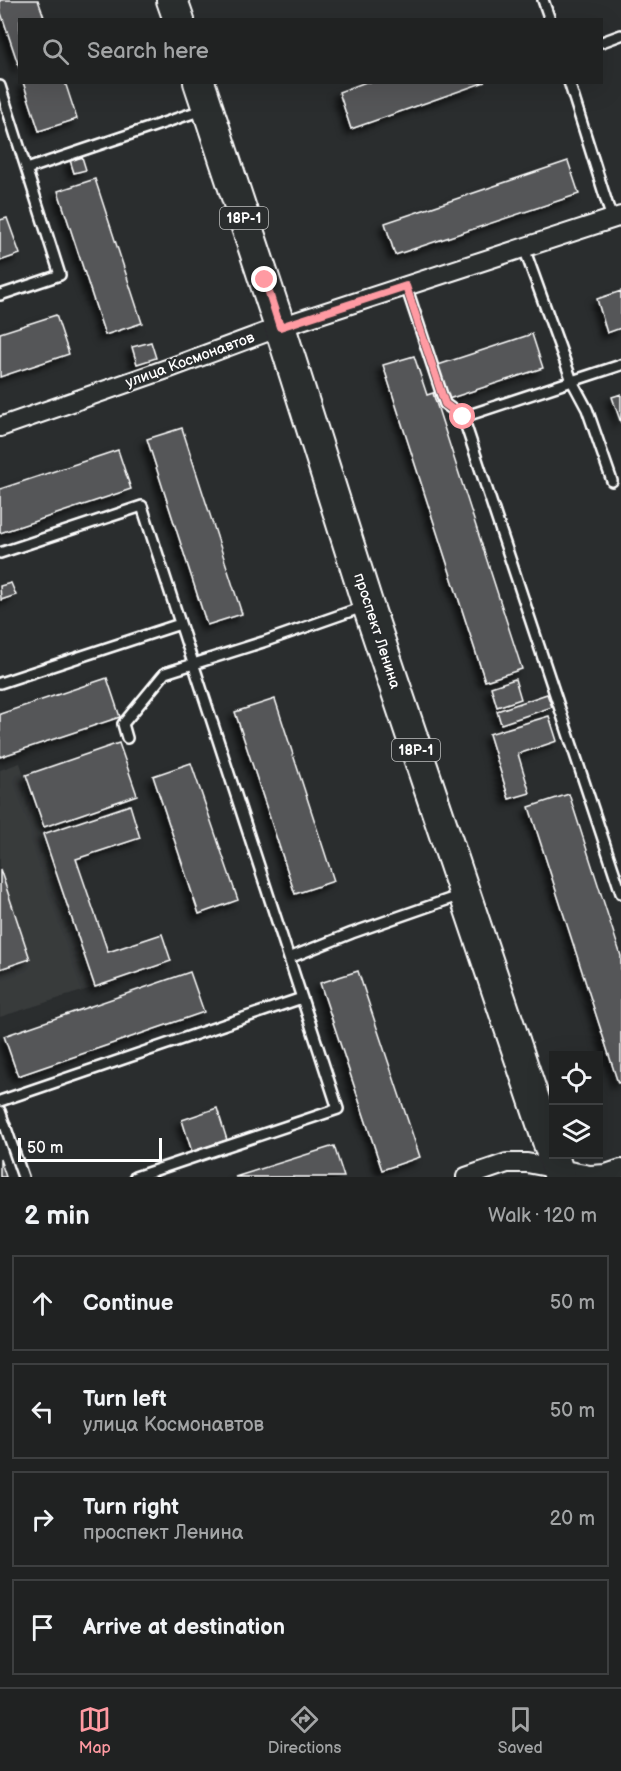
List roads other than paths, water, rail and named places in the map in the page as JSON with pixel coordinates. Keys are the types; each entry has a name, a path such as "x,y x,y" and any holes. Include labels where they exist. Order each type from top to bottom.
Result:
{"main road":[{"path":"172,0 178,18"},
{"name":"проспект Ленина","path":"203,96 280,327 368,606 559,1173"}],"street":[{"name":"улица Космонавтов","path":"0,428 280,327 616,218"},
{"path":"466,1177 507,1163 527,1162 559,1173 590,1175 606,1174 621,1169"}],"lane":[{"path":"543,0 549,18"},
{"path":"603,42 621,35"},
{"path":"570,84 616,218"},
{"path":"0,86 60,275 0,295"},
{"path":"27,170 203,96"},
{"path":"524,248 572,381 587,409 612,481"},
{"path":"406,286 445,404 463,417 621,892"},
{"path":"463,417 621,364"},
{"path":"0,553 142,506 338,1109 135,1177"},
{"path":"127,738 123,724 165,673 368,606"},
{"path":"0,683 180,624"},
{"path":"289,958 352,933 464,894"},
{"path":"0,1101 302,998"},
{"path":"0,1111 23,1177"}]}
